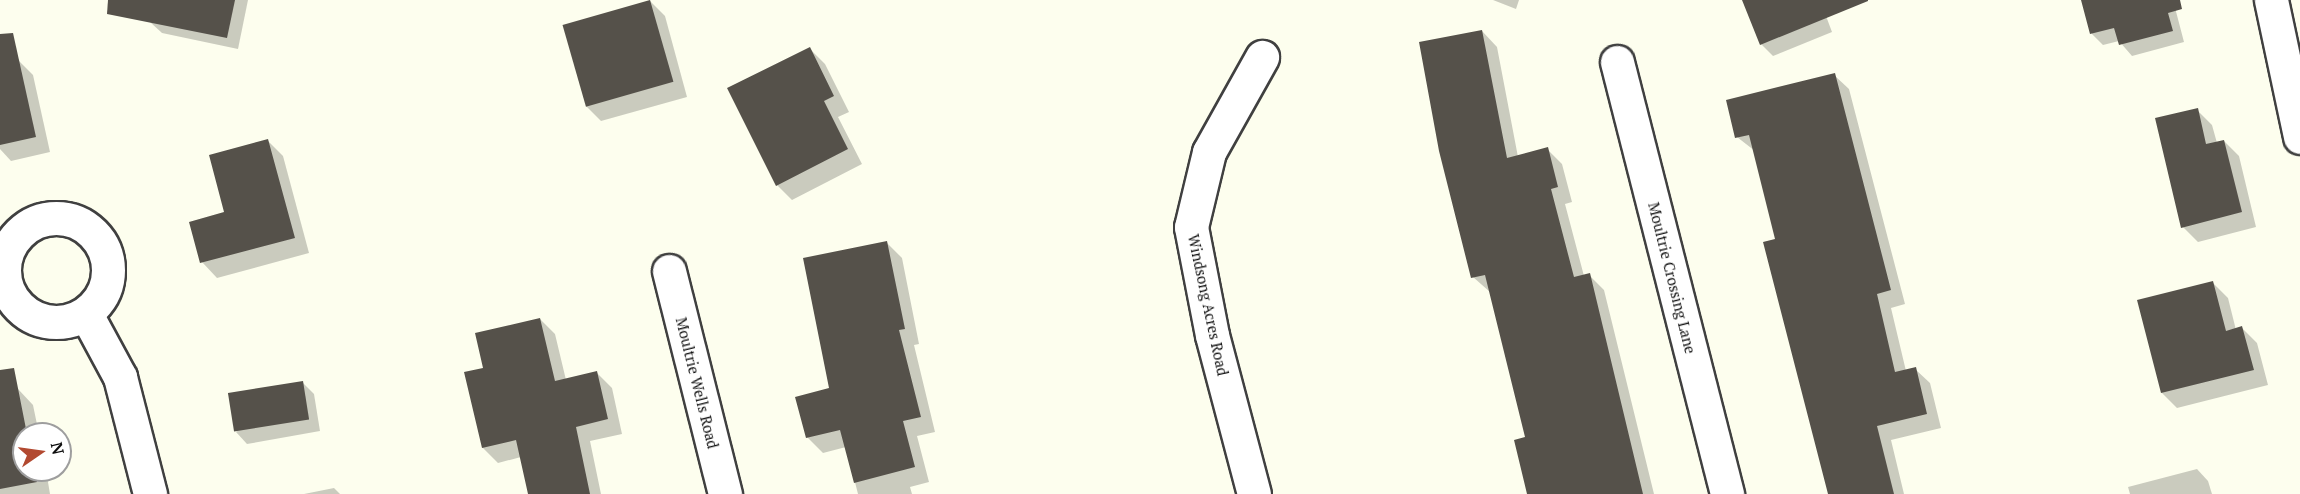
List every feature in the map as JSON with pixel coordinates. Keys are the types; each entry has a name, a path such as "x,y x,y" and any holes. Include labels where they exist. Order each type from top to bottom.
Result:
{"street":[{"path":"2271,0 2300,137"},
{"name":"Windsong Acres Road","path":"1254,494 1212,335 1191,227 1209,152 1262,57"},
{"name":"Moultrie Crossing Lane","path":"1617,62 1727,494"},
{"name":"Moultrie Wells Road","path":"669,271 724,494"},
{"path":"86,314 120,377 150,494"}],"building":[{"path":"108,0 235,0 227,38 107,14"},
{"path":"650,0 673,82 586,107 563,25"},
{"path":"1742,0 1868,0 1868,1 1760,45"},
{"path":"2081,0 2180,0 2182,9 2168,13 2173,31 2119,45 2114,28 2090,34"},
{"path":"1482,30 1507,158 1548,147 1558,187 1551,189 1574,277 1590,273 1643,494 1527,494 1514,440 1525,437 1485,275 1471,278 1439,151 1419,42"},
{"path":"13,33 36,137 0,145 0,34"},
{"path":"810,47 834,96 824,101 848,149 776,186 727,88"},
{"path":"1835,73 1891,290 1877,294 1895,372 1916,367 1927,414 1877,426 1894,494 1828,494 1763,242 1775,239 1749,135 1735,138 1726,100"},
{"path":"2198,108 2206,144 2224,140 2242,212 2181,228 2155,118"},
{"path":"268,139 295,238 200,263 189,222 224,212 209,155"},
{"path":"887,241 905,329 899,330 921,417 903,421 915,467 854,483 840,430 806,438 795,397 829,388 803,258"},
{"path":"2213,281 2226,331 2242,326 2254,370 2161,393 2137,300"},
{"path":"540,318 555,381 597,371 608,419 576,427 590,494 528,494 516,440 482,448 464,372 483,368 475,333"},
{"path":"14,368 25,422 12,422 12,482 37,482 0,489 0,370"},
{"path":"303,381 309,420 234,431 228,393"}]}
